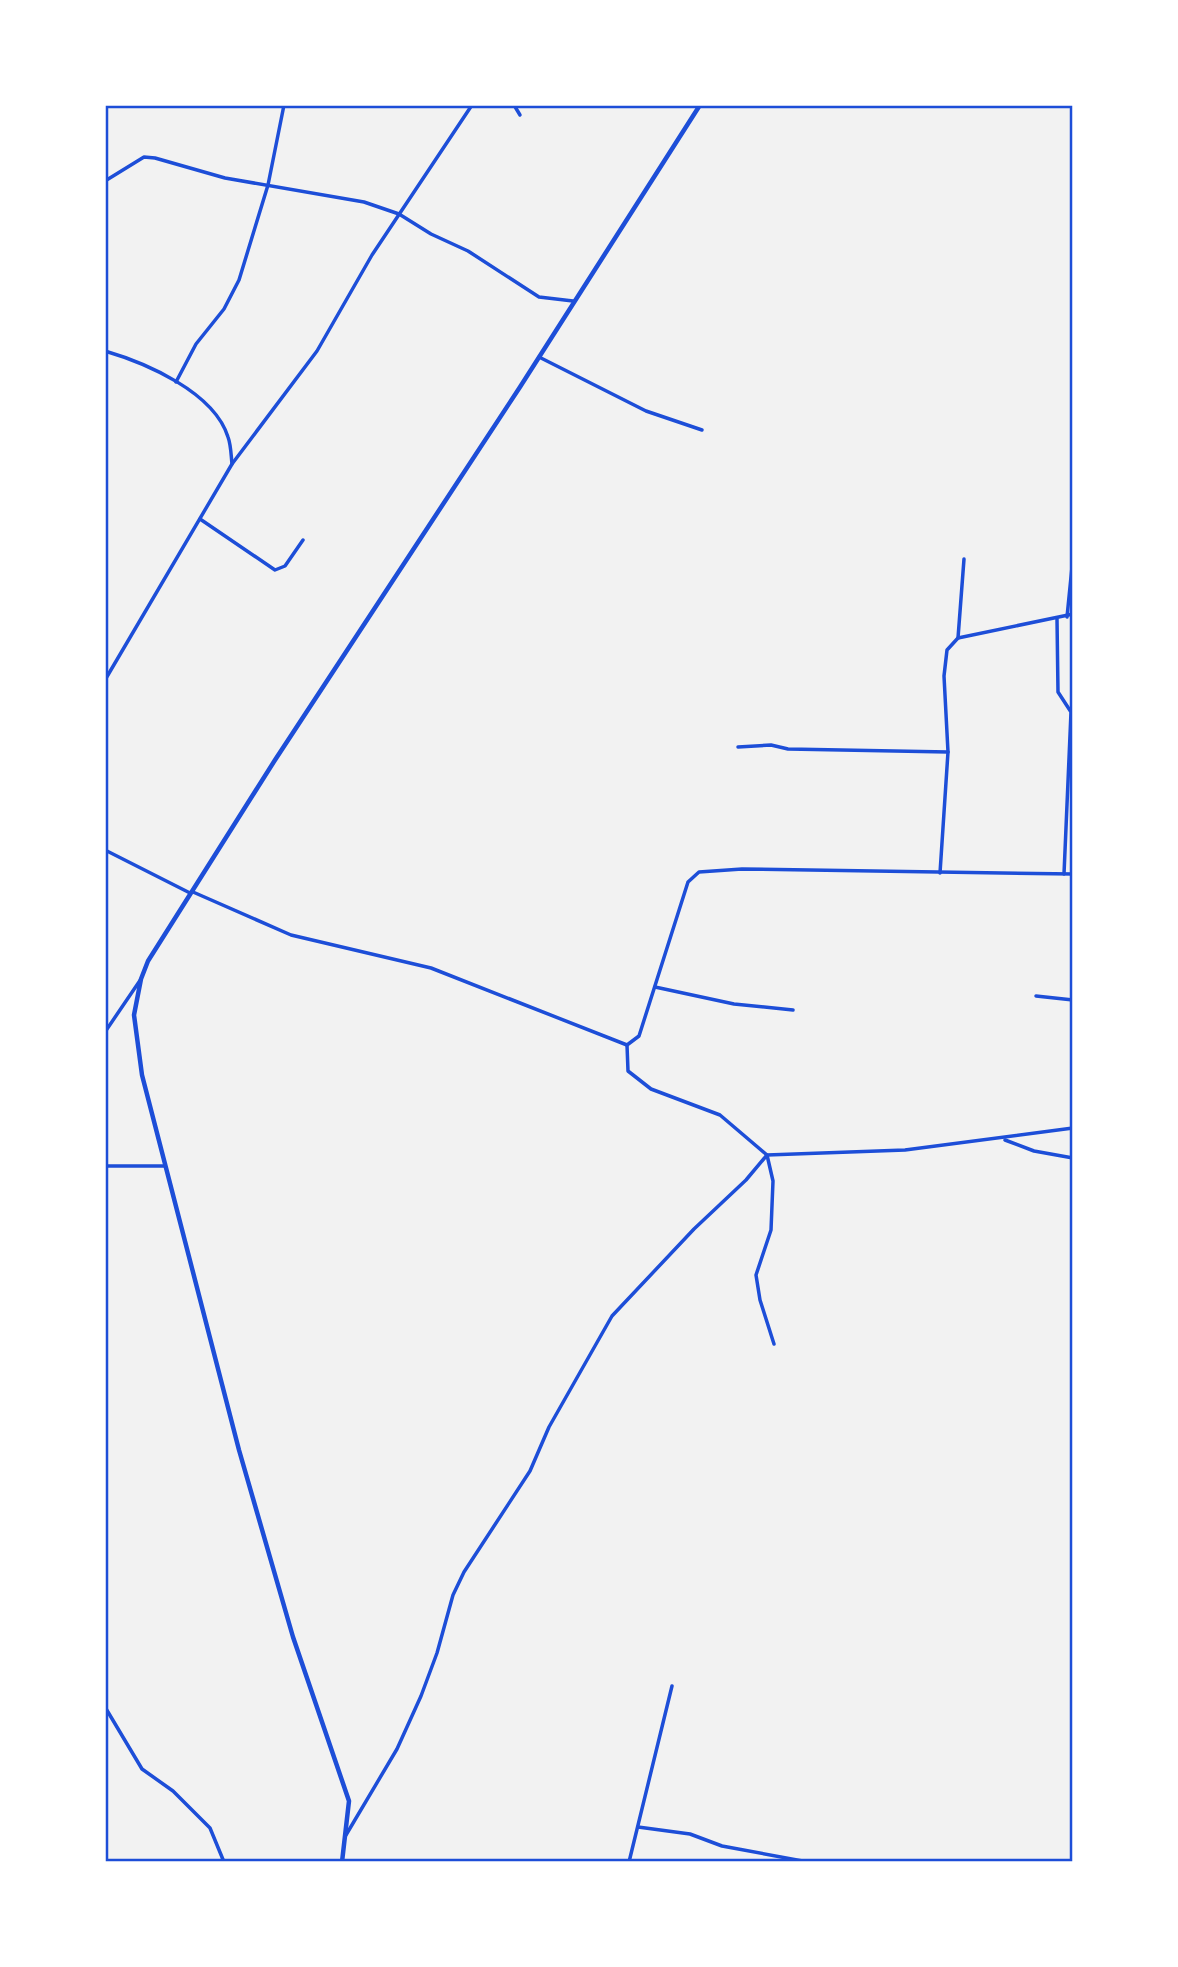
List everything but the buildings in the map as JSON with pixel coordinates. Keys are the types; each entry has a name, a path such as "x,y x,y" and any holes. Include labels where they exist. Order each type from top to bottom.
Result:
{"street":[{"path":"176,382 196,344 223,309 239,281 268,185 284,105"},
{"path":"105,680 232,464 317,351 399,214 472,105"},
{"path":"514,105 520,115"},
{"path":"342,1862 349,1801 293,1637 219,1381 164,1166 142,1075 136,1032 134,1015 141,979 148,961 275,760 539,357 700,105"},
{"path":"105,181 127,170 144,157 162,159 225,178 364,202 399,214 431,234 468,251 539,297 573,301"},
{"path":"105,352 143,363 176,382 215,414 228,435 232,464"},
{"path":"539,357 646,411 702,429"},
{"path":"200,519 275,570 285,566 303,540"},
{"path":"1066,617 1073,557"},
{"path":"958,638 964,559"},
{"path":"940,873 948,752 944,676 947,650 958,638 1073,614"},
{"path":"1057,619 1058,692 1071,712 1072,751 1064,874"},
{"path":"738,747 771,745 788,749 948,752"},
{"path":"105,850 193,893 291,935 431,968 628,1045"},
{"path":"628,1045 639,1036 688,883 699,872 742,870 1073,874"},
{"path":"105,1032 141,979"},
{"path":"655,987 734,1004 793,1010"},
{"path":"1036,996 1073,1000"},
{"path":"628,1045 628,1071 643,1083 651,1089 720,1115 766,1155 773,1181 771,1230 756,1275 760,1300 774,1345"},
{"path":"346,1835 397,1749 421,1696 464,1572 530,1471 549,1427 612,1316 694,1229 746,1180 766,1155 905,1150 1073,1128"},
{"path":"1004,1139 1026,1149 1073,1158"},
{"path":"105,1166 164,1166"},
{"path":"629,1862 672,1686"},
{"path":"105,1707 142,1769 173,1791 210,1828 224,1862"},
{"path":"638,1827 690,1834 722,1846 804,1862"}]}
